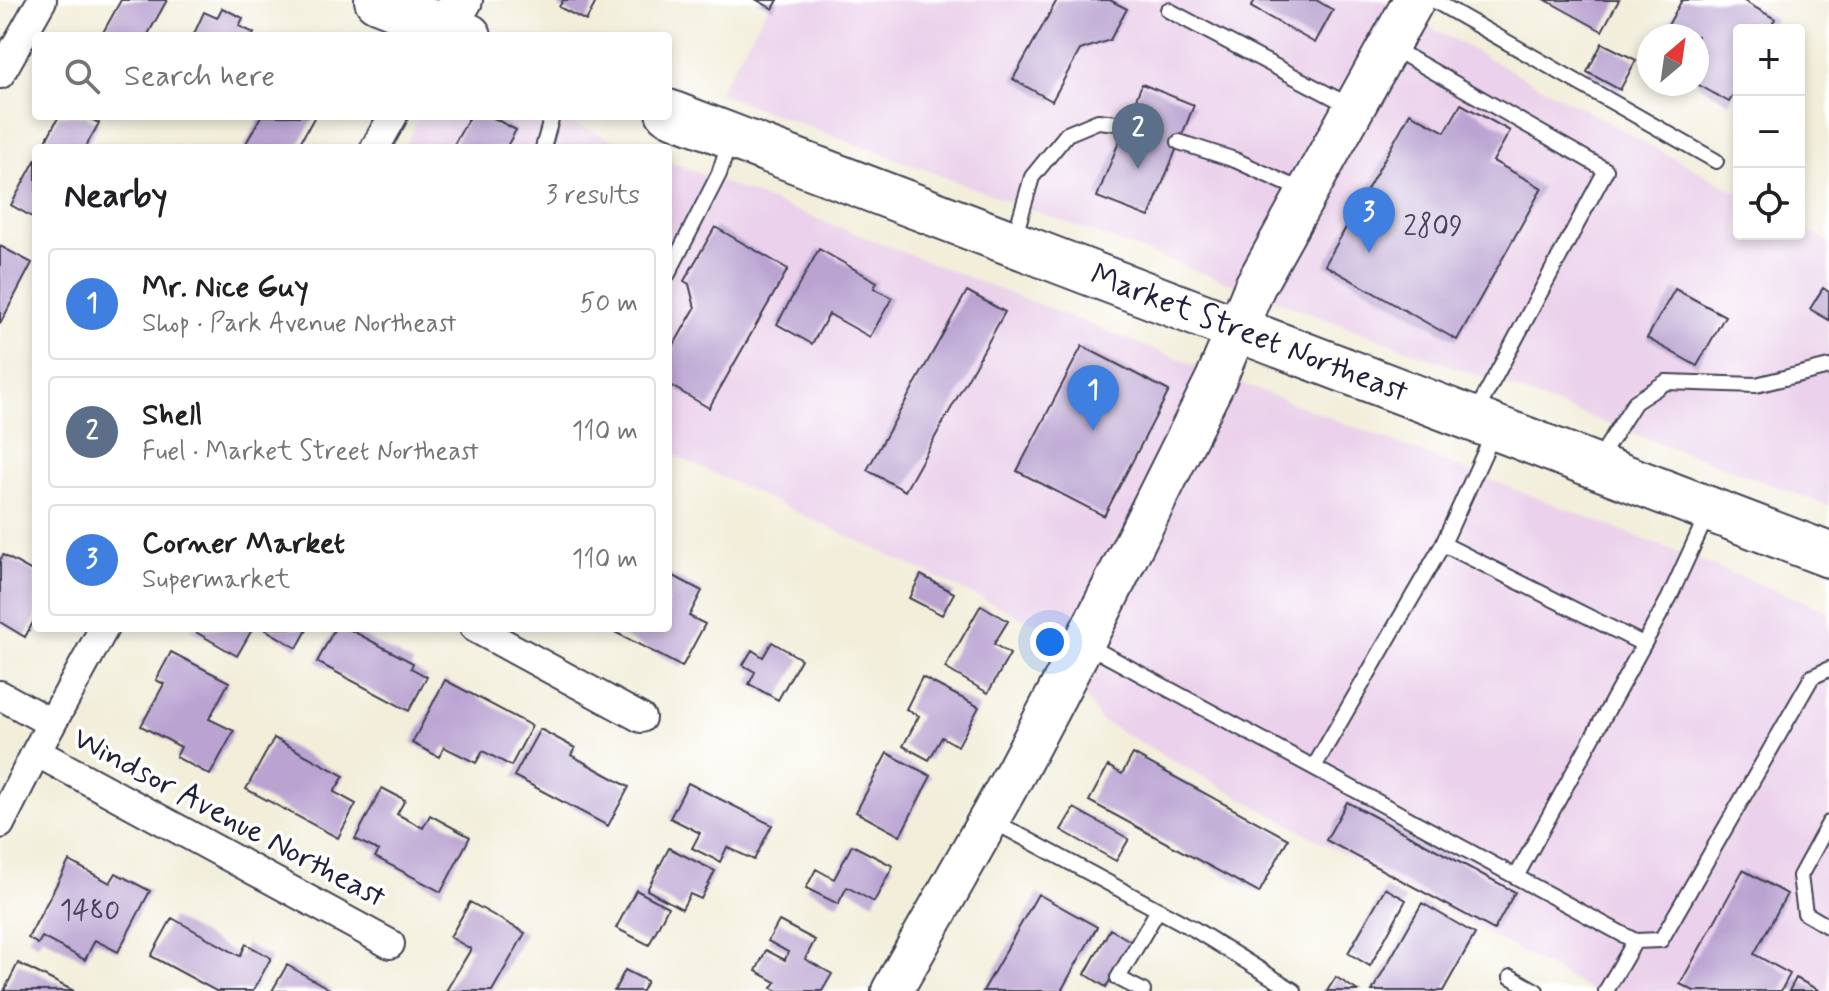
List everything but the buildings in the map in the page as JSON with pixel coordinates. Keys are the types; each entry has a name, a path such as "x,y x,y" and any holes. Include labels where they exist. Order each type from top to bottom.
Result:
{"main road":[{"path":"377,0 454,25"},
{"name":"Market Street Northeast","path":"672,114 1829,555"}],"street":[{"path":"0,74 42,0"},
{"path":"892,991 1083,643 1216,379 1255,286 1414,0"},
{"path":"377,144 391,120"},
{"path":"0,824 102,632"},
{"path":"482,632 641,718"},
{"name":"Windsor Avenue Northeast","path":"0,695 51,723"},
{"name":"Windsor Avenue Northeast","path":"36,752 390,944"}],"lane":[{"path":"1433,0 1716,161"},
{"path":"1168,10 1354,108"},
{"path":"1314,767 1443,544 1484,424 1606,170 1389,46"},
{"path":"544,144 551,120"},
{"path":"1013,243 1032,177 1067,134 1098,121 1126,124"},
{"path":"672,266 719,174 731,136"},
{"path":"1179,142 1235,160 1306,192"},
{"path":"1595,466 1635,402 1666,382 1756,385 1829,367"},
{"path":"1517,875 1675,586 1709,509"},
{"path":"1443,544 1643,644"},
{"path":"1083,643 1635,941 1661,940 1812,677 1829,669"},
{"path":"989,819 1158,910 1294,991"},
{"path":"1829,823 1800,876 1805,913 1829,927"},
{"path":"1143,991 1118,978 1158,910"},
{"path":"1606,991 1635,941"},
{"path":"1511,977 1536,991"}],"shaded area":[{"path":"772,0 1380,0 1733,190 1733,240 1805,240 1805,229 1829,242 1829,506 718,93"},
{"path":"417,120 563,120 625,144 407,144"},
{"path":"672,163 1829,611 1829,991 1592,991 1100,720 1045,628 672,454"}],"place":[{"name":"Shell","path":"1138,169"},
{"name":"Corner Market","path":"1369,253"},
{"name":"Mr. Nice Guy","path":"1093,431"}]}
